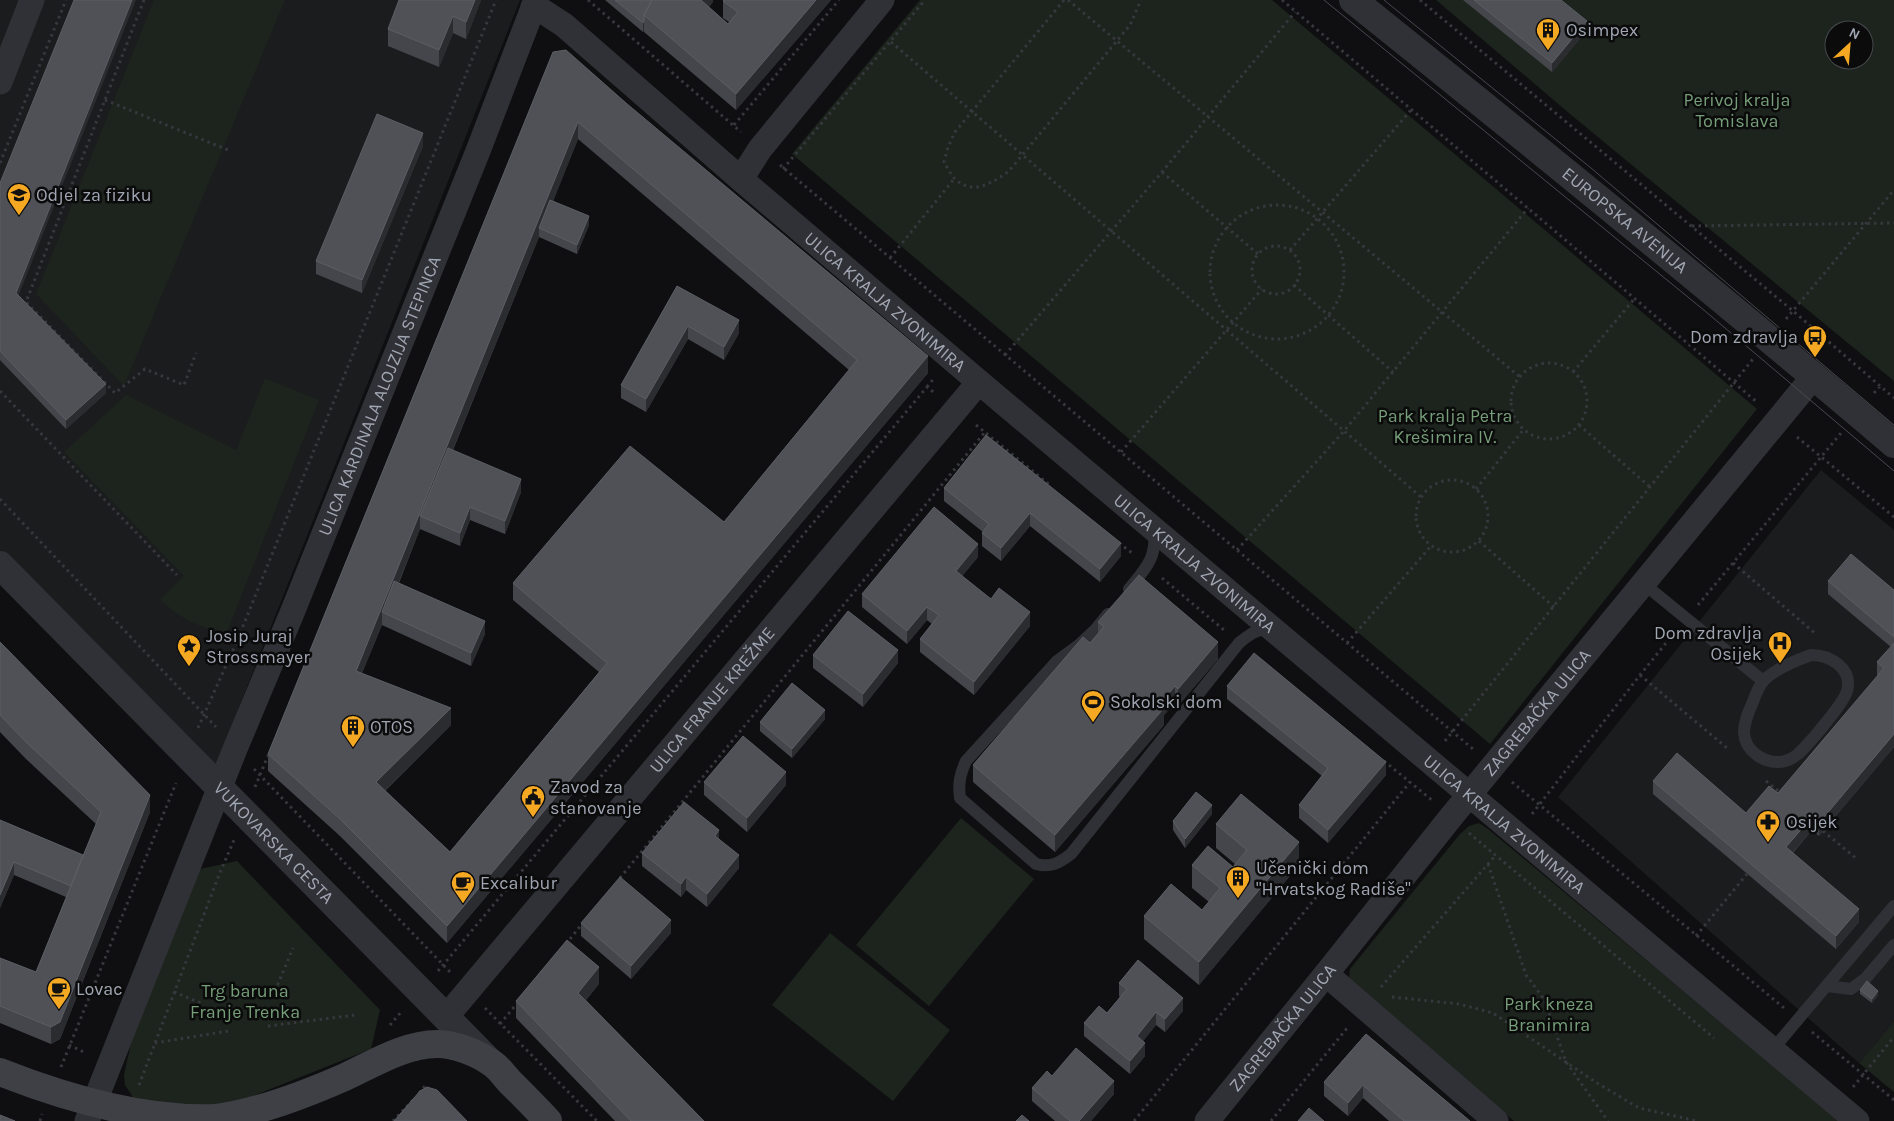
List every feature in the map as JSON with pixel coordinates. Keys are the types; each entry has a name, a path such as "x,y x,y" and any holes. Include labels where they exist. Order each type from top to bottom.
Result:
{"main road":[{"path":"0,1072 51,1093 90,1114 128,1114 192,1120 214,1119 263,1108 309,1092 392,1056 425,1045 453,1046 473,1053 493,1064"},
{"name":"VUKOVARSKA CESTA","path":"493,1064 548,1121"}],"street":[{"path":"0,82 32,0"},
{"path":"743,181 746,171 760,149 882,0"},
{"name":"EUROPSKA AVENIJA","path":"1353,0 1580,182 1770,338 1894,444"},
{"name":"ULICA KRALJA ZVONIMIRA","path":"535,4 564,25 743,181 979,382 1857,1121"},
{"name":"ULICA KARDINALA ALOJZIJA STEPINCA","path":"220,788 354,461 535,4"},
{"name":"ZAGREBAČKA ULICA","path":"1207,1121 1451,817 1814,376"},
{"name":"ULICA FRANJE KREŽME","path":"446,1017 979,382"},
{"name":"VUKOVARSKA CESTA","path":"0,565 493,1064"},
{"path":"90,1114 220,788"},
{"path":"1326,974 1370,1001 1496,1121"}],"lane":[{"path":"1154,530 1154,553 1148,566 1095,630 1056,661 998,725 966,761 959,775 958,787 960,798 1036,864 1046,867 1059,863 1071,854 1239,643 1250,633 1260,629 1271,628"},
{"path":"1644,584 1763,681"},
{"path":"1810,655 1822,655 1831,658 1841,666 1848,678 1847,692 1840,704 1798,754 1784,762 1768,762 1757,756 1748,746 1744,734 1745,720 1763,681 1774,672 1810,655"},
{"path":"1773,1049 1894,906"},
{"path":"1827,986 1851,989 1866,978 1894,945"}],"path":[{"path":"0,163 66,0"},
{"path":"144,0 26,302 115,394 145,369 184,385 196,353"},
{"path":"40,1121 204,713 237,641 496,0"},
{"path":"588,0 760,149 1452,732 1894,1100"},
{"path":"734,126 839,0"},
{"path":"783,168 925,0"},
{"path":"1064,0 955,132 944,162 954,179 968,186 982,188 1009,172 1130,25 1141,0"},
{"path":"1068,0 1442,314 1520,377"},
{"path":"1282,0 1735,382 1778,421 1894,517"},
{"path":"1420,0 1793,311 1894,398"},
{"path":"1006,355 1295,12"},
{"path":"891,42 1421,497"},
{"path":"105,100 228,150"},
{"path":"1290,250 1411,110"},
{"path":"1162,172 1258,254"},
{"path":"890,258 954,179"},
{"path":"1134,1121 1429,761 1770,338 1894,190"},
{"path":"1270,205 1287,205 1304,210 1318,218 1333,234 1342,254 1345,275 1340,296 1330,315 1313,329 1293,338 1271,339 1250,334 1232,322 1221,308 1213,293 1210,276 1211,259 1217,242 1226,228 1238,216 1270,205"},
{"path":"1238,550 1344,431 1528,208"},
{"path":"1691,226 1894,223"},
{"path":"1277,246 1290,250 1296,256 1300,271 1299,279 1294,286 1285,292 1273,294 1257,285 1252,273 1252,266 1258,254 1263,250 1277,246"},
{"path":"1294,286 1330,315 1393,372"},
{"path":"1121,452 1262,289"},
{"path":"1574,372 1635,298"},
{"path":"1552,363 1574,372 1581,381 1586,398 1584,415 1579,425 1570,433 1558,438 1547,439 1535,436 1524,429 1517,421 1512,404 1514,387 1520,377 1529,369 1540,364 1552,363"},
{"path":"384,1031 444,965 927,386 1052,487"},
{"path":"1271,1121 1370,1001 1540,805 1640,675 1880,386"},
{"path":"0,391 178,576"},
{"path":"1579,425 1650,487"},
{"path":"1476,489 1524,429"},
{"path":"614,886 985,432"},
{"path":"1449,480 1460,480 1476,489 1485,500 1489,511 1487,527 1479,542 1461,552 1441,551 1431,546 1423,539 1418,529 1417,507 1421,497 1428,488 1449,480"},
{"path":"0,499 204,713 260,776 500,1024 597,1121"},
{"path":"1118,542 1239,643"},
{"path":"1479,542 1554,607"},
{"path":"1347,642 1431,546"},
{"path":"1733,563 1806,625"},
{"path":"1640,675 1713,736"},
{"path":"128,1114 219,875 246,814 271,748"},
{"path":"1380,758 1716,1039"},
{"path":"1823,831 1857,859"},
{"path":"1488,863 1526,975 1544,999 1566,1062 1608,1121"},
{"path":"1696,936 1747,874"},
{"path":"563,947 582,924"},
{"path":"275,991 293,948"},
{"path":"174,992 201,1003"},
{"path":"500,1024 519,1001"},
{"path":"1370,1001 1459,1004 1493,1013 1597,1083 1639,1108 1697,1121"},
{"path":"268,1026 355,1015"},
{"path":"155,1043 228,1031"},
{"path":"1837,1105 1894,1037"},
{"path":"393,1121 425,1086"}],"shaded area":[{"path":"0,0 520,0 214,770 0,550"},
{"name":"Dom zdravlja Osijek","path":"1821,470 1894,530 1894,1021 1859,1063 1558,797"}],"green space":[{"path":"154,0 285,0 124,386 36,294"},
{"name":"Park kralja Petra Krešimira IV.","path":"920,0 1272,0 1757,409 1490,744 792,154"},
{"name":"Perivoj kralja Tomislava","path":"1436,0 1894,0 1894,381 1570,114"},
{"path":"265,378 319,400 227,632 206,628 190,622 160,600 184,576 64,452 126,395 236,450"},
{"path":"961,818 1034,879 929,1006 856,945"},
{"name":"Park kneza Branimira","path":"1479,823 1840,1121 1514,1121 1354,986 1349,978 1350,969 1460,834 1469,826"},
{"name":"Trg baruna Franje Trenka","path":"237,861 380,1010 371,1049 243,1100 216,1108 137,1103 125,1085 124,1075 131,1043 200,869"},
{"path":"830,933 950,1030 893,1101 772,1005"},
{"path":"1894,1021 1894,1092 1859,1063"}],"building":[{"path":"74,0 132,0 16,293 106,384 66,420 0,351 0,183"},
{"path":"399,0 475,0 466,22 453,16 439,50 388,29"},
{"path":"615,0 652,0 644,15 643,23"},
{"path":"652,0 701,0 728,24 738,12 724,0 816,0 736,94 644,15"},
{"name":"Osimpex","path":"1474,0 1561,0 1587,21 1552,63"},
{"path":"566,50 626,103 928,356 447,926 340,819 268,754 553,52","holes":["578,122 857,360 724,522 630,446 513,583 607,663 450,852 376,782 451,708 356,671"]},
{"path":"377,114 423,133 362,280 316,261"},
{"path":"550,200 589,216 577,245 539,228"},
{"path":"677,286 739,320 724,347 688,326 646,399 621,385"},
{"path":"986,435 1121,543 1100,569 1030,513 1001,548 982,533 989,524 944,488"},
{"path":"448,448 521,479 505,521 470,507 460,533 420,516"},
{"path":"934,507 978,544 956,571 991,599 999,588 1030,612 974,682 920,639 939,615 927,607 907,631 862,594"},
{"path":"1851,554 1894,590 1894,637 1828,581"},
{"name":"Sokolski dom","path":"1139,575 1218,642 1178,689 1175,686 1160,704 1164,708 1055,835 973,765 1083,637 1090,643 1104,627 1098,622"},
{"path":"394,581 485,621 471,653 382,612"},
{"path":"848,611 898,650 863,694 813,655"},
{"path":"0,642 150,795 60,1022 51,1027 0,1006 0,958 36,972 101,812 0,715"},
{"path":"1894,643 1894,734 1819,823 1812,817 1786,847 1859,909 1836,936 1653,781 1677,753 1746,813 1769,786 1778,793 1884,668 1877,662"},
{"path":"1254,653 1386,762 1328,830 1299,805 1328,768 1227,686"},
{"path":"792,683 825,710 792,749 760,722"},
{"path":"743,736 786,772 747,818 704,782"},
{"path":"1196,792 1212,805 1185,839 1173,821"},
{"path":"1241,794 1299,842 1199,962 1144,916 1171,884 1202,910 1220,888 1192,865 1208,846 1233,867 1247,850 1216,824"},
{"path":"684,802 719,830 715,836 739,855 707,894 686,877 681,884 642,853"},
{"path":"0,820 83,855 71,886 14,862 0,895"},
{"path":"620,877 671,920 631,966 581,923"},
{"path":"567,940 599,967 578,993 704,1121 631,1121 516,1001"},
{"path":"1138,960 1183,998 1165,1019 1156,1012 1137,1036 1145,1043 1130,1061 1084,1023 1099,1006 1107,1013 1127,989 1119,983"},
{"path":"1867,981 1878,991 1872,999 1860,990"},
{"path":"1366,1034 1470,1121 1404,1121 1363,1085 1348,1103 1324,1082"},
{"path":"1076,1048 1114,1081 1079,1121 1070,1121 1032,1088 1047,1071 1052,1076"},
{"path":"427,1087 437,1090 467,1121 394,1121 420,1091"},
{"path":"1309,1108 1324,1121 1298,1121"},
{"path":"0,1115 15,1121 0,1121"},
{"path":"1022,1115 1029,1121 1016,1121"}],"tram line":[{"path":"1324,0 1705,311 1894,471"},
{"path":"1384,0 1591,168 1894,425"}],"place":[{"name":"Osimpex","path":"1548,51"},
{"name":"Odjel za fiziku","path":"19,216"},
{"name":"Dom zdravlja","path":"1815,358"},
{"name":"Dom zdravlja Osijek","path":"1780,664"},
{"name":"Josip Juraj Strossmayer","path":"189,667"},
{"name":"Sokolski dom","path":"1093,723"},
{"name":"OTOS","path":"353,748"},
{"name":"Zavod za stanovanje","path":"533,818"},
{"name":"Osijek","path":"1768,843"},
{"name":"Učenički dom \"Hrvatskog Radiše\"","path":"1238,899"},
{"name":"Excalibur","path":"463,904"},
{"name":"Lovac","path":"59,1010"}]}
